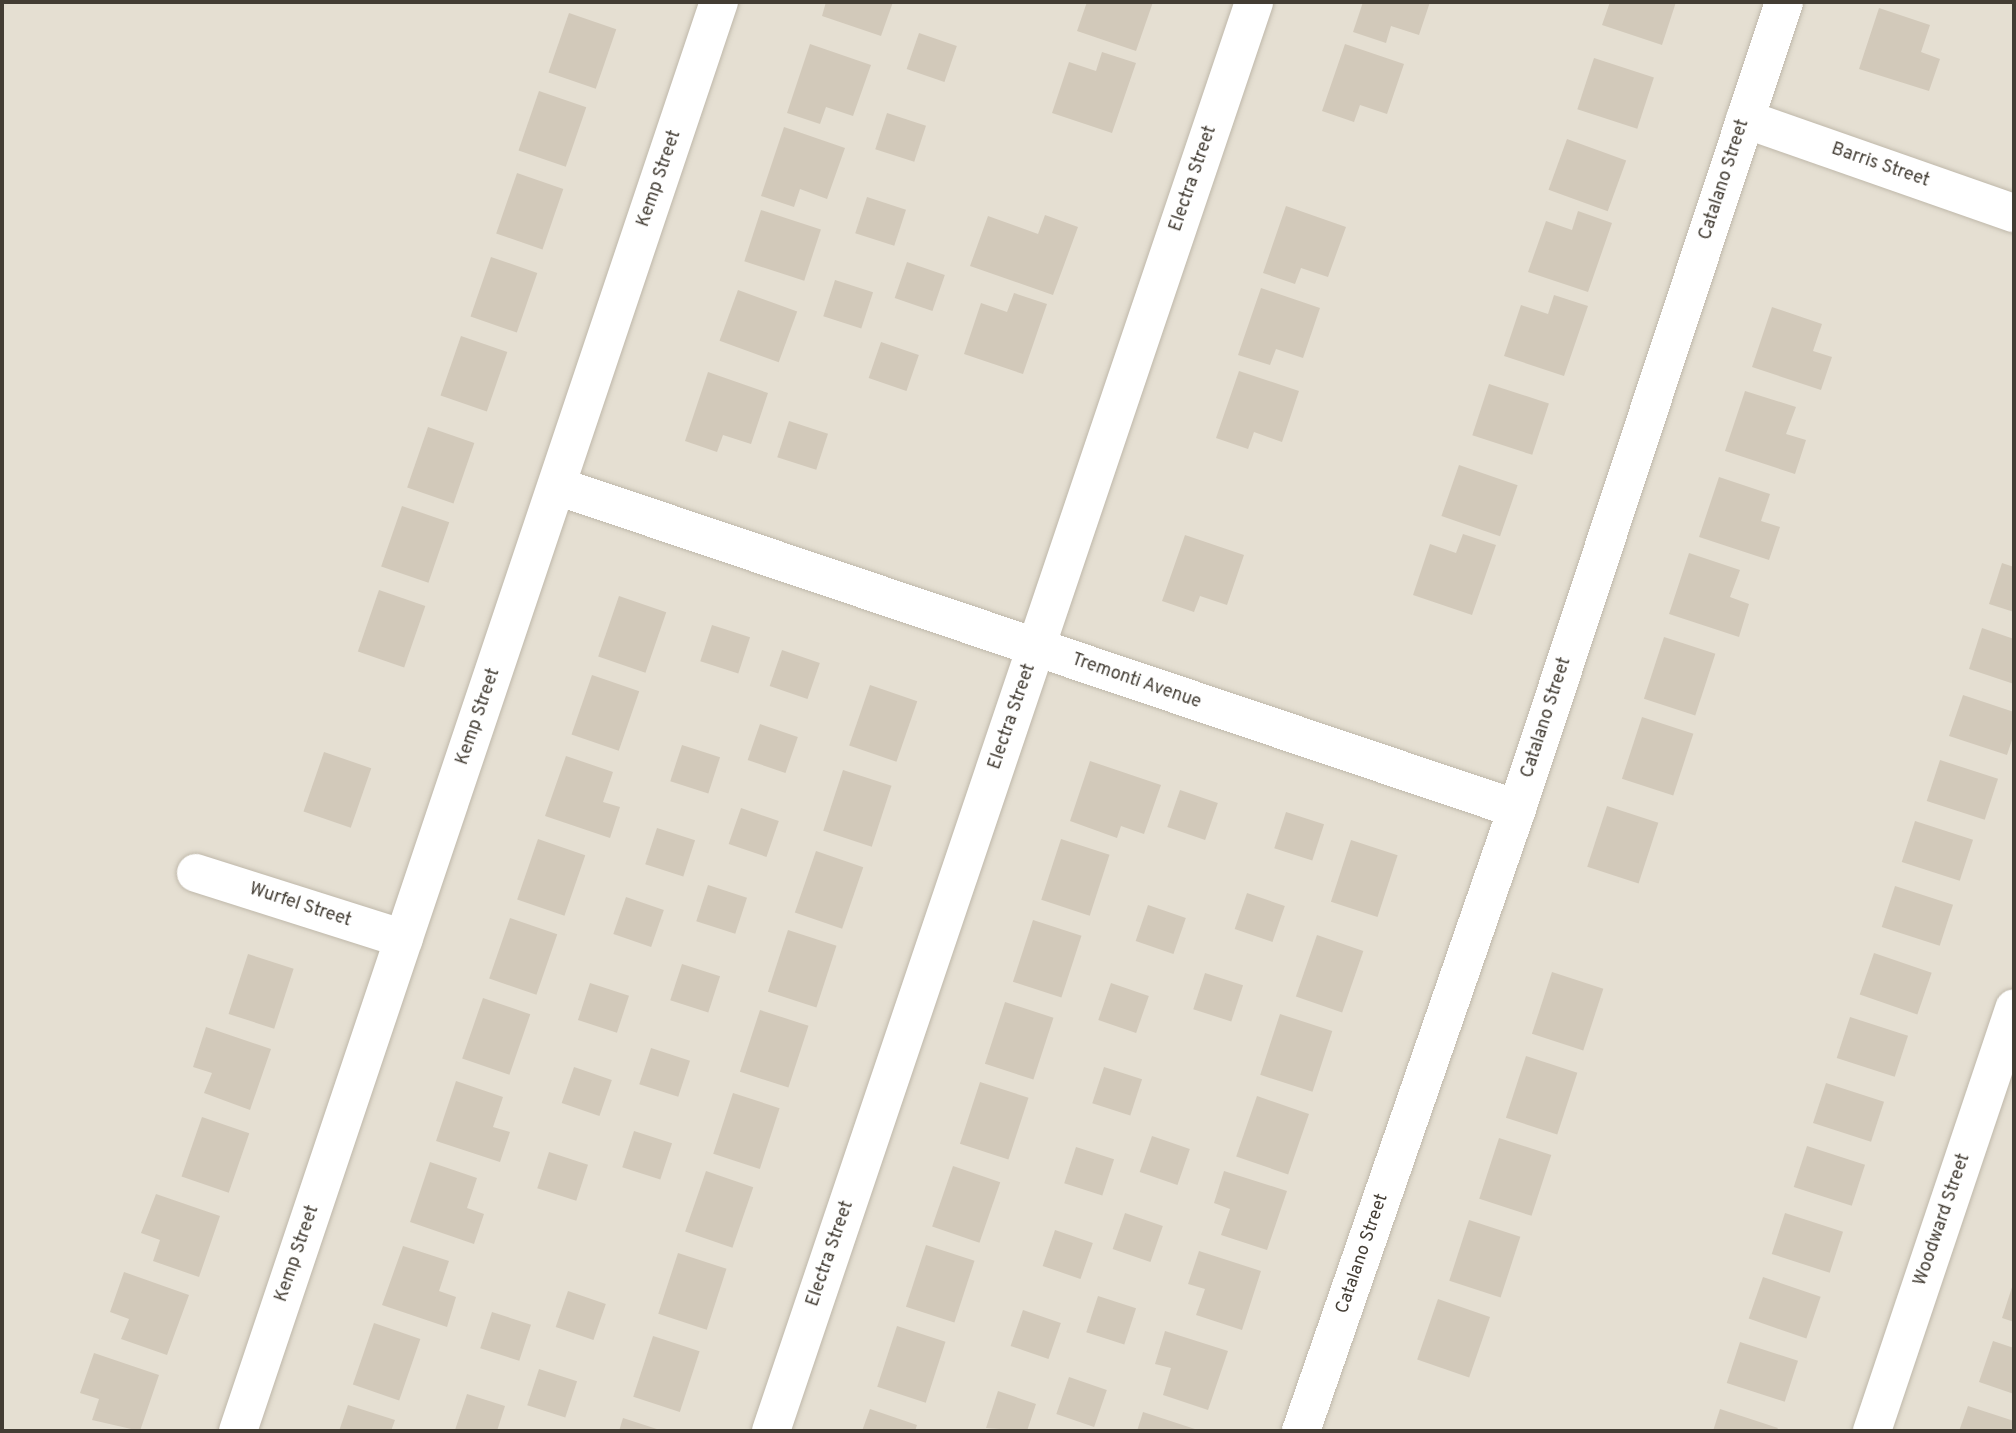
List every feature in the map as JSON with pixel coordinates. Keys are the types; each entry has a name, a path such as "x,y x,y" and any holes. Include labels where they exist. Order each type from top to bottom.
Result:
{"street":[{"name":"Kemp Street","path":"238,1431 719,2"},
{"name":"Electra Street","path":"771,1431 1254,2"},
{"name":"Catalano Street","path":"1301,1431 1517,809 1784,2"},
{"name":"Barris Street","path":"1745,119 2014,213"},
{"name":"Tremonti Avenue","path":"557,486 1517,809"},
{"name":"Wurfel Street","path":"195,873 404,939"},
{"name":"Woodward Street","path":"1872,1431 2014,1008"}],"shaded area":[{"path":"2,2 2014,2 2014,1431 2,1431"}],"building":[{"path":"826,2 893,2 881,36 822,16"},
{"path":"1087,2 1153,2 1136,51 1077,31"},
{"path":"1363,2 1430,2 1419,35 1391,26 1386,43 1353,32"},
{"path":"1610,2 1676,2 1662,45 1602,25"},
{"path":"1879,8 1930,25 1921,52 1940,59 1929,91 1859,69"},
{"path":"569,13 616,29 596,89 548,73"},
{"path":"919,33 957,46 944,82 907,69"},
{"path":"810,44 871,65 853,116 826,107 820,124 787,113"},
{"path":"1345,44 1404,64 1387,114 1360,105 1354,122 1322,111"},
{"path":"1102,52 1136,63 1112,133 1052,113 1069,62 1096,71"},
{"path":"1594,58 1654,77 1637,129 1577,109"},
{"path":"539,91 586,107 566,167 518,151"},
{"path":"887,113 926,126 914,162 875,149"},
{"path":"784,127 845,148 827,199 800,189 794,207 761,196"},
{"path":"1567,139 1626,161 1608,211 1549,190"},
{"path":"517,173 563,189 542,249 496,234"},
{"path":"867,197 906,210 894,246 855,233"},
{"path":"1286,206 1346,227 1328,277 1301,268 1295,284 1263,273"},
{"path":"761,210 821,229 804,281 744,261"},
{"path":"1578,211 1612,223 1588,292 1528,272 1546,221 1572,230"},
{"path":"1045,215 1078,227 1053,295 970,266 988,216 1038,234"},
{"path":"491,257 537,273 517,333 470,317"},
{"path":"907,262 945,275 932,311 895,298"},
{"path":"835,280 873,292 861,329 823,316"},
{"path":"1261,288 1320,308 1303,358 1276,349 1270,365 1238,355"},
{"path":"738,290 797,312 779,362 720,341"},
{"path":"1014,293 1047,304 1023,374 964,354 981,303 1007,312"},
{"path":"1554,295 1588,306 1564,376 1504,356 1521,305 1548,314"},
{"path":"1772,307 1822,324 1813,351 1832,357 1821,390 1752,367"},
{"path":"461,336 507,352 487,412 440,396"},
{"path":"881,342 919,355 906,391 869,378"},
{"path":"1239,371 1299,391 1282,442 1254,432 1248,449 1216,438"},
{"path":"708,372 768,393 751,444 723,435 717,452 685,441"},
{"path":"1489,384 1549,403 1532,455 1472,435"},
{"path":"1745,391 1796,407 1786,434 1806,440 1795,474 1725,451"},
{"path":"789,421 828,434 816,470 777,457"},
{"path":"428,427 474,443 453,503 407,488"},
{"path":"1459,465 1518,485 1500,536 1441,516"},
{"path":"1719,477 1770,494 1761,521 1780,527 1769,560 1699,537"},
{"path":"402,506 449,522 428,583 381,567"},
{"path":"1463,534 1496,545 1472,615 1413,595 1430,544 1456,553"},
{"path":"1185,535 1244,555 1227,605 1200,596 1194,612 1162,601"},
{"path":"1689,553 1740,570 1730,597 1749,604 1739,637 1669,614"},
{"path":"2002,563 2014,567 2014,612 1989,604"},
{"path":"379,590 425,606 404,667 358,651"},
{"path":"619,596 666,612 645,673 598,657"},
{"path":"712,625 750,637 738,674 700,661"},
{"path":"1982,628 2014,639 2014,684 1969,669"},
{"path":"1664,637 1715,654 1695,716 1644,699"},
{"path":"782,650 820,663 807,699 770,686"},
{"path":"592,675 639,691 619,751 571,735"},
{"path":"870,685 917,701 896,762 849,746"},
{"path":"1963,695 2014,712 2014,734 2007,755 1949,736"},
{"path":"1642,717 1693,734 1673,796 1622,779"},
{"path":"760,724 798,737 785,773 748,760"},
{"path":"682,745 720,757 708,794 670,781"},
{"path":"324,752 371,768 351,828 303,812"},
{"path":"566,756 613,772 603,802 620,807 610,838 545,816"},
{"path":"1940,760 1998,779 1985,820 1927,801"},
{"path":"1090,761 1161,785 1144,834 1121,826 1117,838 1070,821"},
{"path":"843,770 892,786 872,847 823,831"},
{"path":"1180,790 1218,803 1205,840 1167,827"},
{"path":"1607,806 1658,823 1639,884 1587,867"},
{"path":"741,808 779,821 766,857 729,844"},
{"path":"1286,812 1324,824 1312,861 1274,848"},
{"path":"1915,821 1973,840 1960,881 1902,862"},
{"path":"657,828 695,840 683,877 645,864"},
{"path":"538,839 585,855 564,916 517,900"},
{"path":"1061,839 1110,855 1090,916 1041,900"},
{"path":"1351,840 1398,855 1378,917 1331,902"},
{"path":"816,851 863,867 842,929 795,912"},
{"path":"708,885 747,898 735,934 696,921"},
{"path":"1895,886 1953,905 1940,946 1882,927"},
{"path":"1247,893 1285,906 1272,942 1235,929"},
{"path":"626,897 664,910 651,947 613,934"},
{"path":"1148,905 1186,918 1173,954 1136,941"},
{"path":"510,918 557,934 536,995 489,979"},
{"path":"1033,920 1082,936 1061,998 1013,982"},
{"path":"788,930 837,946 816,1008 768,992"},
{"path":"1317,935 1363,951 1342,1012 1296,996"},
{"path":"1874,953 1932,973 1917,1014 1860,995"},
{"path":"248,954 294,969 274,1029 229,1014"},
{"path":"682,964 720,976 708,1013 670,1000"},
{"path":"1552,972 1603,989 1583,1051 1532,1034"},
{"path":"1205,973 1243,985 1231,1022 1193,1009"},
{"path":"590,983 629,996 617,1033 578,1020"},
{"path":"1111,983 1149,996 1136,1033 1098,1020"},
{"path":"483,998 530,1014 509,1075 462,1059"},
{"path":"1005,1002 1054,1018 1033,1080 985,1064"},
{"path":"760,1010 809,1026 788,1088 740,1072"},
{"path":"1280,1014 1332,1031 1313,1092 1260,1075"},
{"path":"1850,1017 1908,1036 1895,1077 1837,1058"},
{"path":"206,1027 271,1049 250,1110 204,1093 212,1073 193,1067"},
{"path":"651,1048 690,1061 678,1097 639,1084"},
{"path":"1526,1056 1577,1073 1557,1135 1506,1118"},
{"path":"574,1067 612,1080 599,1116 562,1103"},
{"path":"1104,1067 1142,1079 1130,1116 1092,1103"},
{"path":"456,1081 503,1097 493,1127 510,1132 500,1162 436,1141"},
{"path":"980,1082 1029,1098 1008,1160 960,1144"},
{"path":"1826,1083 1884,1102 1871,1142 1813,1123"},
{"path":"733,1093 780,1108 760,1169 713,1154"},
{"path":"1257,1096 1309,1114 1288,1174 1236,1157"},
{"path":"202,1117 249,1133 229,1193 181,1177"},
{"path":"634,1131 672,1143 660,1180 622,1167"},
{"path":"1152,1136 1190,1149 1177,1185 1140,1172"},
{"path":"1499,1138 1551,1155 1532,1216 1479,1199"},
{"path":"1807,1146 1865,1165 1852,1206 1794,1187"},
{"path":"1076,1147 1114,1159 1102,1196 1064,1183"},
{"path":"549,1152 588,1165 576,1201 537,1188"},
{"path":"430,1162 477,1178 467,1208 484,1214 474,1244 410,1222"},
{"path":"953,1166 1000,1182 979,1243 932,1227"},
{"path":"706,1171 753,1187 732,1248 685,1232"},
{"path":"1224,1171 1287,1191 1267,1250 1221,1235 1230,1209 1214,1203"},
{"path":"156,1194 220,1216 199,1277 153,1261 160,1240 141,1233"},
{"path":"1125,1213 1163,1226 1150,1262 1113,1249"},
{"path":"1785,1213 1843,1232 1830,1273 1772,1254"},
{"path":"1469,1220 1520,1237 1501,1298 1449,1281"},
{"path":"1055,1230 1093,1243 1080,1279 1043,1266"},
{"path":"926,1245 975,1261 954,1323 906,1307"},
{"path":"403,1246 449,1261 439,1291 456,1297 447,1327 382,1305"},
{"path":"1199,1251 1261,1271 1242,1330 1196,1315 1205,1289 1188,1284"},
{"path":"678,1253 727,1269 707,1330 658,1314"},
{"path":"124,1272 189,1295 167,1355 121,1339 129,1319 110,1312"},
{"path":"1763,1277 1821,1297 1806,1338 1749,1319"},
{"path":"2014,1281 2014,1322 2002,1318"},
{"path":"568,1291 606,1304 593,1340 556,1327"},
{"path":"1098,1296 1136,1308 1124,1345 1086,1332"},
{"path":"1438,1299 1490,1317 1469,1377 1417,1360"},
{"path":"1023,1310 1061,1323 1048,1359 1011,1346"},
{"path":"492,1312 531,1325 519,1361 480,1348"},
{"path":"374,1323 420,1339 399,1400 353,1384"},
{"path":"897,1326 946,1342 926,1403 877,1387"},
{"path":"1165,1331 1228,1351 1208,1410 1163,1395 1171,1368 1155,1364"},
{"path":"653,1336 700,1351 680,1412 633,1397"},
{"path":"1993,1341 2014,1348 2014,1394 1979,1382"},
{"path":"1740,1342 1798,1361 1785,1402 1727,1383"},
{"path":"94,1353 159,1375 140,1431 92,1420 99,1399 80,1393"},
{"path":"539,1369 577,1381 565,1418 527,1405"},
{"path":"1069,1377 1107,1390 1094,1427 1056,1414"},
{"path":"998,1391 1036,1404 1027,1431 986,1428"},
{"path":"467,1394 505,1406 497,1431 455,1430"},
{"path":"348,1405 395,1420 391,1431 339,1431"},
{"path":"1968,1406 2014,1421 2014,1431 1959,1431"},
{"path":"870,1409 917,1425 915,1431 862,1431"},
{"path":"1720,1409 1778,1428 1776,1431 1713,1431"},
{"path":"1143,1412 1201,1431 1137,1431"},
{"path":"623,1418 663,1431 619,1431"}]}
